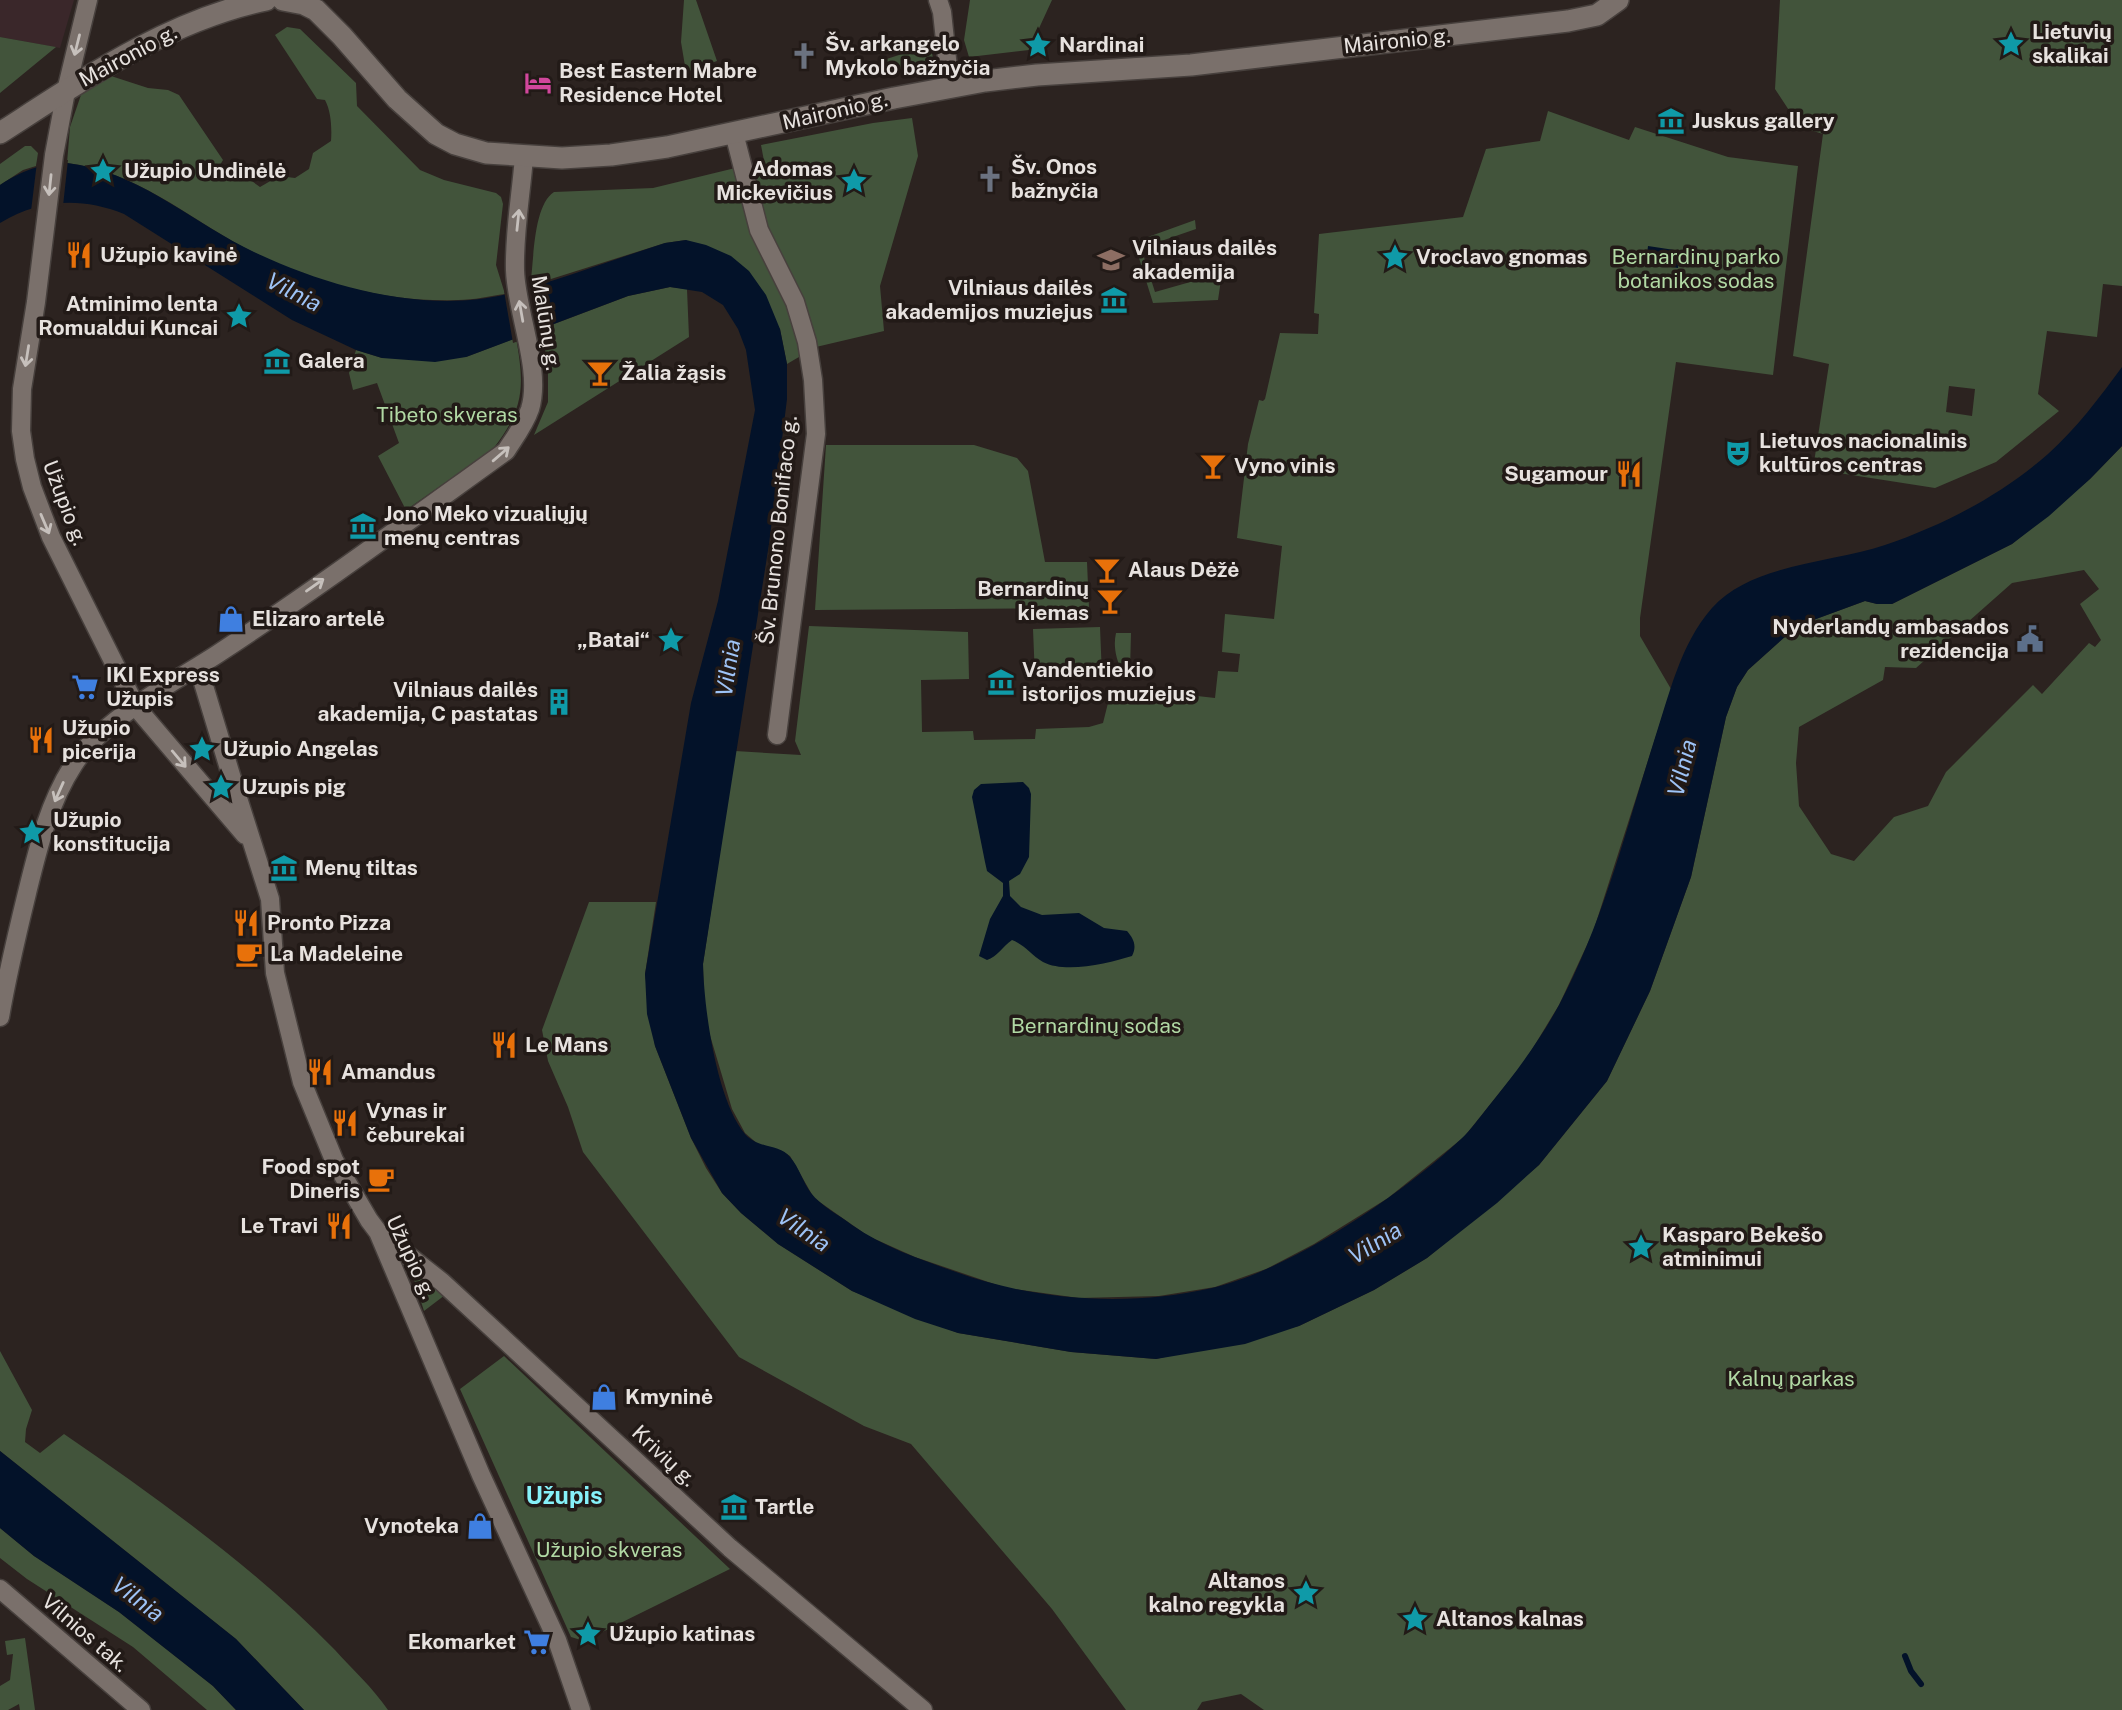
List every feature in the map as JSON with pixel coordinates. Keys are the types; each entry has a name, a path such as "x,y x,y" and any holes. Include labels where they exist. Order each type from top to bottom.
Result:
{"main road":[{"name":"Maironio g.","path":"0,132 130,51 189,24 266,0"},
{"name":"Maironio g.","path":"284,0 320,5 342,36 397,99 436,134 455,144 486,153 562,158 611,155 734,133 950,87 1037,75 1191,65 1525,27 1584,19 1614,4"}],"street":[{"path":"66,91 88,0"},
{"path":"942,4 950,87"},
{"name":"Užupio g.","path":"66,91 54,155 22,390 21,431 24,459 51,537 136,707 252,842"},
{"name":"Šv. Brunono Bonifaco g.","path":"734,133 759,230 795,302 807,342 813,380 816,434 777,735"},
{"name":"Malūnų g.","path":"198,666 401,527 506,451 523,426 531,407 532,369 516,282 517,229 524,157"},
{"path":"0,1017 38,847 61,786 74,762 94,739 198,666"},
{"name":"Užupio g.","path":"198,666 270,899 275,973 302,1082 334,1160 378,1232 476,1463 557,1640 581,1710"},
{"name":"Krivių g.","path":"378,1232 442,1282 730,1548 923,1710"},
{"name":"Vilnios tak.","path":"0,1589 141,1710"}],"shaded area":[{"path":"0,0 74,0 60,48 0,37"}],"green space":[{"path":"684,0 696,0 717,61 686,72 681,42"},
{"path":"970,0 1052,0 1029,50 969,57 964,40"},
{"path":"1780,0 2122,0 2122,286 2103,284 2097,337 2047,331 2038,394 2059,411 1996,462 1935,488 1813,469 1829,364 1793,356 1823,134 1800,127 1775,89","holes":["1949,386 1975,389 1972,416 1946,412"]},
{"path":"287,27 300,29 356,83 357,106 420,170 444,180 496,193 501,197 503,204 496,265 505,294 464,300 403,298 320,280 243,247 138,185 115,175 67,163 70,127 82,92 111,76 179,95 223,160 220,165 226,175 232,174 235,178 242,174 260,187 279,176 295,178 309,169 313,153 331,141 331,125 325,100 317,99 275,35"},
{"path":"0,37 56,47 0,93"},
{"path":"930,45 934,62 871,76 868,65"},
{"name":"Bernardinų sodas","path":"1548,111 1629,140 1635,127 1728,157 1798,166 1773,375 1676,362 1640,618 1640,636 1671,689 1593,932 1559,1005 1525,1061 1464,1137 1388,1198 1314,1244 1266,1269 1215,1287 1159,1296 1079,1298 1006,1288 915,1257 868,1236 814,1198 790,1156 759,1145 745,1133 732,1109 709,1032 704,1001 703,964 735,751 801,755 795,741 809,626 968,632 969,679 921,680 922,732 973,731 974,740 1035,739 1036,729 1089,727 1103,723 1109,699 1118,687 1215,698 1218,671 1238,672 1240,654 1222,652 1225,614 1274,619 1282,546 1237,538 1248,444 1259,400 1265,399 1280,333 1318,334 1319,314 1314,313 1319,234 1463,217 1486,149 1540,141"},
{"path":"912,118 918,156 880,286 884,331 816,347 787,364 780,329 686,240 665,243 532,285 534,244 539,219 547,198 554,192 653,188 764,161 761,145"},
{"path":"25,146 31,146 38,153 36,166 23,170 0,185 0,164"},
{"path":"1195,220 1196,229 1141,248 1155,292 1222,273 1218,300 1153,303 1134,242"},
{"path":"670,287 687,289 689,337 534,435 548,402 548,366 541,329 628,296"},
{"name":"Tibeto skveras","path":"516,338 521,370 520,397 503,435 493,449 406,510 378,456 399,443 377,383 353,390 349,373 356,350 382,358 466,357"},
{"path":"826,445 974,445 1017,458 1028,471 1045,562 1087,562 1089,608 815,610"},
{"name":"Kalnų parkas","path":"2122,446 2122,1710 1264,1710 1241,1694 1202,1702 1197,1710 1126,1710 1052,1609 911,1444 864,1426 739,1357 583,1152 568,1107 548,1061 542,1030 589,902 656,902 645,974 655,1046 691,1138 706,1168 722,1193 778,1244 852,1291 958,1333 1071,1352 1156,1359 1299,1326 1374,1290 1427,1258 1539,1165 1607,1081 1650,991 1691,877 1726,717 1737,687 1748,670 1797,626 1865,601 1892,604 2012,544 2090,479","holes":["2084,570 2099,589 2080,604 2101,640 2095,647 2089,643 2042,694 2033,685 1946,772 1928,806 1894,817 1854,861 1831,854 1799,806 1796,763 1799,727 1883,680 1885,667 1916,668 2012,583"]},
{"path":"1100,627 1102,676 1035,678 1033,629"},
{"path":"1116,633 1131,633 1130,671 1122,671 1118,662"},
{"path":"410,1267 445,1295 424,1311"},
{"path":"0,1351 32,1410 25,1442 40,1453 64,1434 171,1509 239,1563 304,1620 363,1679 388,1710 304,1710 236,1639 0,1451"},
{"name":"Užupio skveras","path":"504,1356 730,1569 584,1641 571,1637 460,1389"},
{"path":"0,1528 34,1556 119,1612 213,1686 236,1710 207,1710 133,1647 27,1579 0,1558"},
{"path":"25,1638 35,1710 20,1710 19,1704 8,1710 0,1710 0,1686 10,1680 13,1654 7,1655 5,1641"}],"water":[{"name":"Vilnia","path":"67,163 115,175 138,185 222,235 273,261 373,293 441,301 475,300 507,294 665,243 686,240 731,256 749,271 766,295 780,329 787,364 787,399 769,544 703,964 709,1028 719,1076 726,1099 745,1134 756,1142 786,1153 815,1198 864,1233 889,1246 956,1272 987,1282 1050,1295 1148,1298 1212,1288 1243,1279 1310,1247 1409,1183 1472,1128 1526,1058 1559,1005 1575,974 1601,909 1677,671 1692,638 1712,608 1728,593 1770,573 1885,545 1929,528 1991,496 2048,454 2087,412 2122,367 2122,446 2049,516 2012,544 1892,604 1865,601 1797,626 1748,670 1737,687 1726,717 1691,877 1650,991 1607,1081 1539,1165 1497,1203 1427,1258 1374,1290 1299,1326 1245,1344 1156,1359 1071,1352 958,1333 915,1319 852,1291 778,1244 722,1193 691,1138 655,1046 647,1014 645,974 691,703 718,601 755,410 746,350 738,329 723,305 702,292 670,287 628,296 466,357 435,362 382,358 356,350 292,320 124,214 92,205 61,203 30,209 0,223 0,185 32,169"},
{"path":"1648,246 1681,251 1678,268 1646,263"},
{"path":"1023,782 1031,794 1029,857 1020,874 1009,881 1010,896 1021,907 1042,915 1079,913 1104,928 1127,931 1134,943 1132,956 1100,964 1063,967 1043,962 1012,940 991,959 979,956 990,919 1003,896 1003,883 987,871 972,797 974,790 981,784"},
{"name":"Vilnia","path":"0,1451 236,1639 304,1710 236,1710 213,1686 119,1612 34,1556 0,1528"}],"pier":[{"path":"68,160 63,206 31,211 37,162"},
{"path":"530,283 539,334 513,343 504,291"}],"waterway":[{"path":"1905,1656 1911,1671 1921,1684"}],"place":[{"name":"Lietuvių skalikai","path":"2011,44"},
{"name":"Nardinai","path":"1038,45"},
{"name":"Šv. arkangelo Mykolo bažnyčia","path":"804,56"},
{"name":"Best Eastern Mabre Residence Hotel","path":"538,83"},
{"name":"Juskus gallery","path":"1671,121"},
{"name":"Užupio Undinėlė","path":"103,171"},
{"name":"Šv. Onos bažnyčia","path":"990,179"},
{"name":"Adomas Mickevičius","path":"854,181"},
{"name":"Užupio kavinė","path":"79,255"},
{"name":"Vroclavo gnomas","path":"1395,257"},
{"name":"Vilniaus dailės akademija","path":"1111,260"},
{"name":"Vilniaus dailės akademijos muziejus","path":"1114,300"},
{"name":"Atminimo lenta Romualdui Kuncai","path":"239,316"},
{"name":"Galera","path":"277,361"},
{"name":"Žalia žąsis","path":"600,373"},
{"name":"Lietuvos nacionalinis kultūros centras","path":"1738,453"},
{"name":"Vyno vinis","path":"1213,466"},
{"name":"Sugamour","path":"1629,474"},
{"name":"Jono Meko vizualiųjų menų centras","path":"363,526"},
{"name":"Alaus Dėžė","path":"1107,570"},
{"name":"Bernardinų kiemas","path":"1110,601"},
{"name":"Elizaro artelė","path":"231,619"},
{"name":"Nyderlandų ambasados rezidencija","path":"2030,639"},
{"name":"„Batai“","path":"671,640"},
{"name":"Vandentiekio istorijos muziejus","path":"1001,682"},
{"name":"IKI Express Užupis","path":"85,687"},
{"name":"Vilniaus dailės akademija, C pastatas","path":"559,702"},
{"name":"Užupio picerija","path":"41,740"},
{"name":"Užupio Angelas","path":"202,749"},
{"name":"Uzupis pig","path":"221,787"},
{"name":"Užupio konstitucija","path":"32,832"},
{"name":"Menų tiltas","path":"284,868"},
{"name":"Pronto Pizza","path":"246,923"},
{"name":"La Madeleine","path":"249,954"},
{"name":"Le Mans","path":"504,1045"},
{"name":"Amandus","path":"320,1072"},
{"name":"Vynas ir čeburekai","path":"345,1123"},
{"name":"Food spot Dineris","path":"381,1179"},
{"name":"Le Travi","path":"339,1226"},
{"name":"Kasparo Bekešo atminimui","path":"1641,1247"},
{"name":"Kmyninė","path":"604,1397"},
{"name":"Tartle","path":"734,1507"},
{"name":"Vynoteka","path":"480,1526"},
{"name":"Altanos kalno regykla","path":"1306,1593"},
{"name":"Altanos kalnas","path":"1415,1619"},
{"name":"Užupio katinas","path":"588,1634"},
{"name":"Ekomarket","path":"537,1642"}],"district":[{"name":"Užupis","path":"564,1496"}],"park label":[{"name":"Bernardinų parko botanikos sodas","path":"1696,269"}]}
